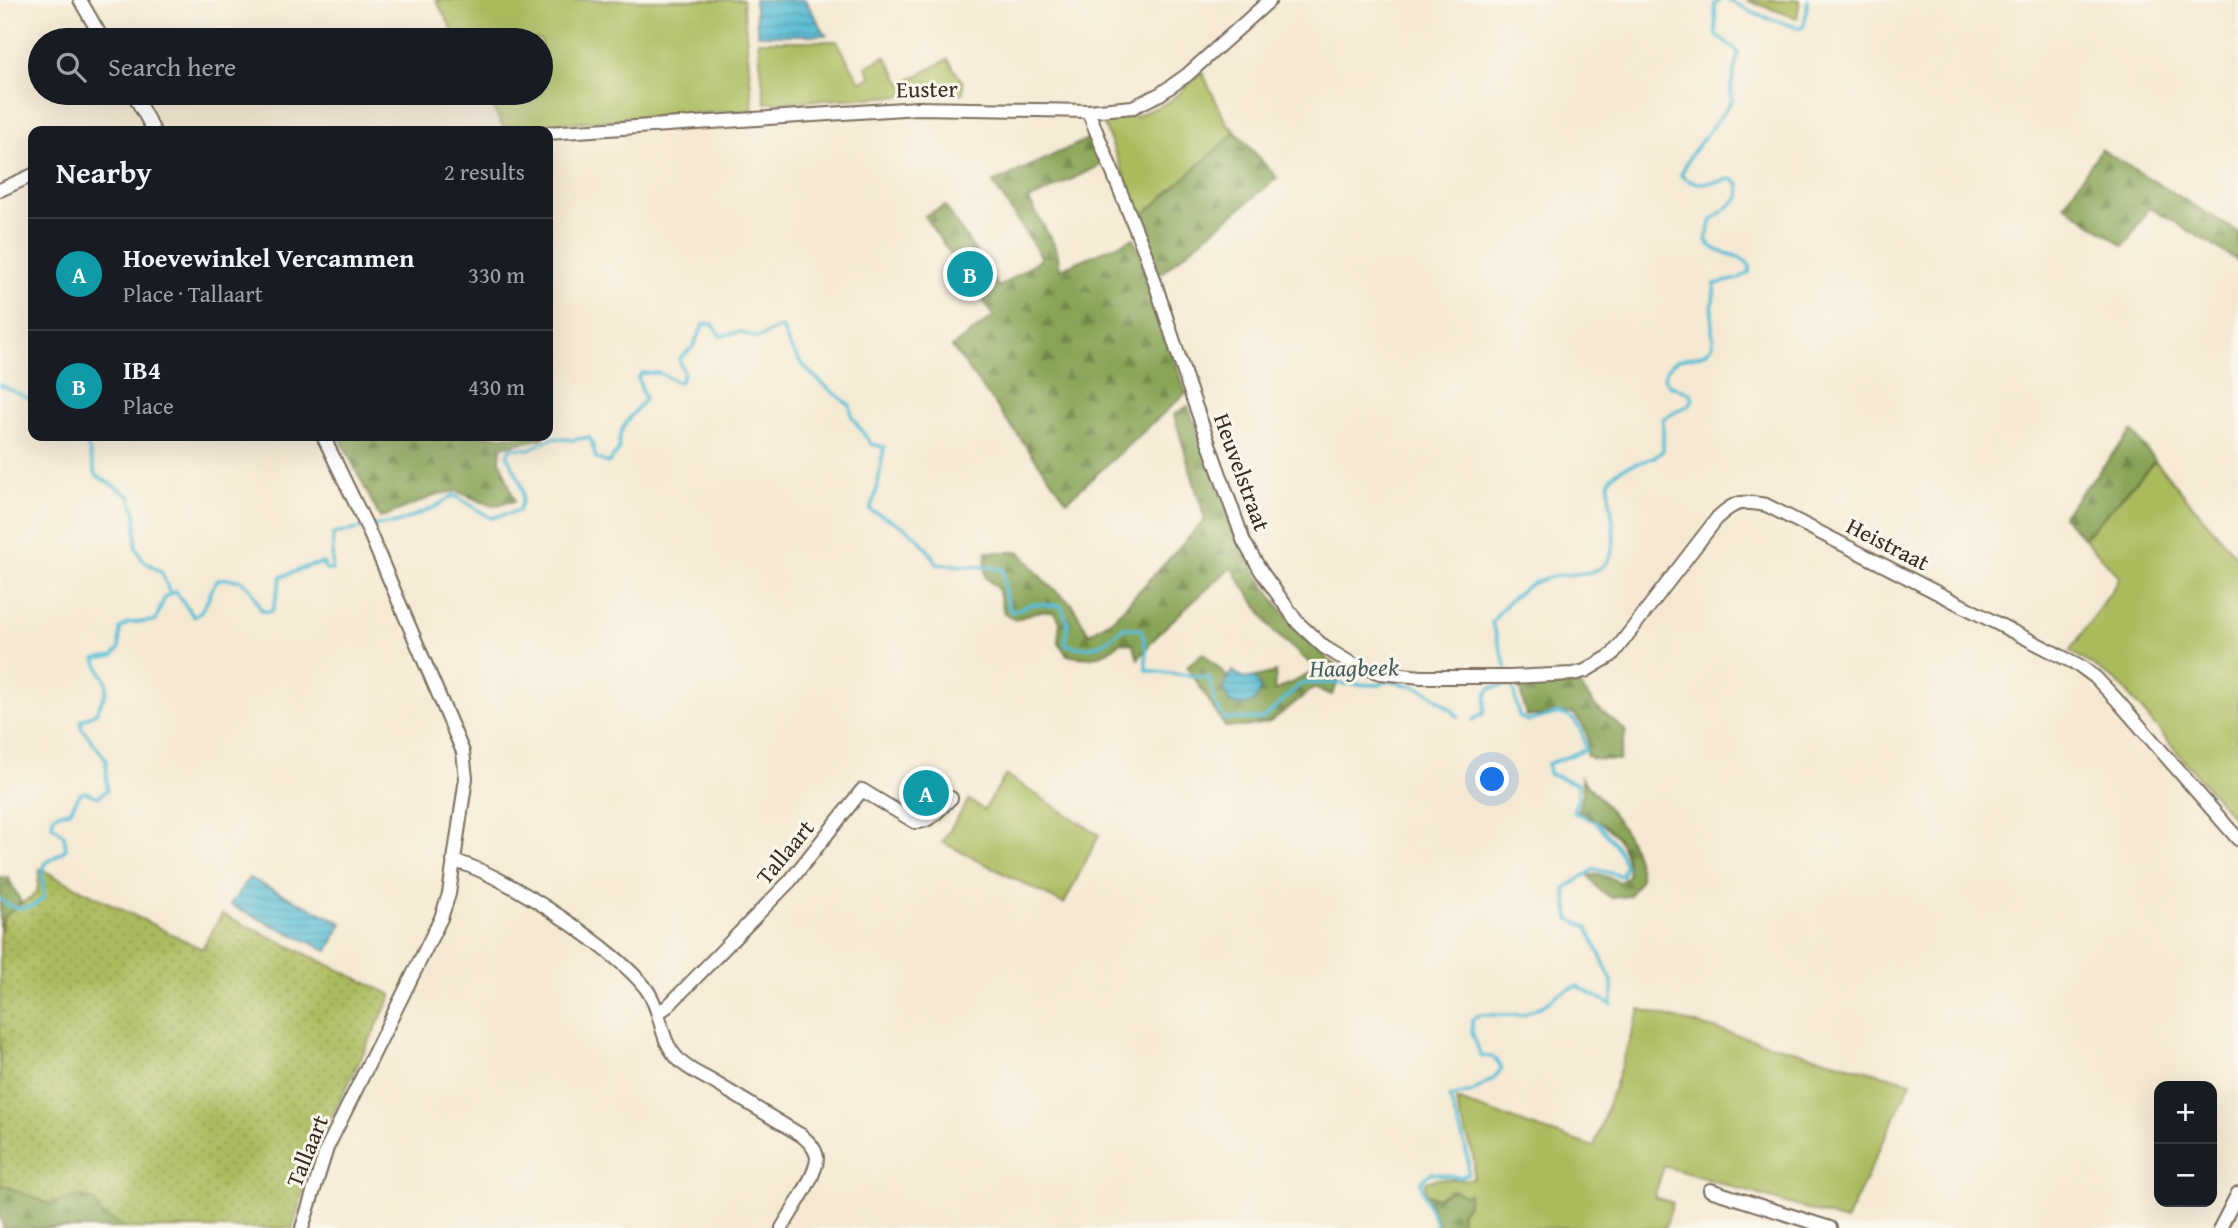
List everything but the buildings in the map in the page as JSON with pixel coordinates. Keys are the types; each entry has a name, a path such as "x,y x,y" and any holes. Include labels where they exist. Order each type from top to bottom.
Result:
{"street":[{"path":"80,0 96,28"},
{"name":"Euster","path":"553,133 918,108 1088,111 1133,107 1160,94 1186,75 1270,0"},
{"path":"140,105 151,126"},
{"name":"Heuvelstraat","path":"1088,111 1146,255 1188,385 1244,542 1298,623 1324,648 1352,664 1380,673 1422,677 1510,677"},
{"path":"0,190 28,177"},
{"name":"Tallaart","path":"302,1228 327,1147 441,918 449,894 466,778 463,752 367,527 325,441"},
{"name":"Heistraat","path":"1510,677 1573,674 1597,665 1612,655 1718,517 1730,506 1744,501 1766,505 2080,666 2116,699 2238,839"},
{"name":"Tallaart","path":"659,1012 668,1006 790,881 862,790 915,822 930,819 951,798"},
{"path":"453,861 464,863 505,884 568,922 621,962 639,979 659,1012 664,1039 680,1062 801,1135 812,1146 817,1157 814,1169 782,1228"},
{"path":"1710,1190 1830,1228"},
{"path":"2220,1228 2238,1193"}],"green space":[{"path":"436,0 743,0 753,110 502,126 491,105 553,105 553,28 451,28"},
{"path":"1746,0 1800,0 1797,18"},
{"path":"758,41 837,41 860,82 871,77 866,67 885,56 902,84 948,59 963,83 963,93 765,103"},
{"path":"1202,72 1227,124 1236,132 1141,217 1102,120 1136,116 1169,102"},
{"path":"1236,132 1277,178 1160,274 1141,217"},
{"path":"1092,137 1103,164 1029,200 1057,250 1060,269 1134,238 1186,393 1067,501 952,347 994,316 924,216 945,206 999,287 1042,258 993,183"},
{"path":"2101,149 2238,232 2238,261 2150,207 2124,246 2064,205"},
{"path":"1188,406 1243,553 1280,608 1329,661 1344,669 1332,695 1314,688 1270,722 1245,727 1225,727 1187,666 1203,653 1228,677 1224,690 1261,689 1255,677 1276,672 1274,691 1318,670 1274,632 1231,567 1160,632 1138,659 1133,644 1121,642 1096,656 1083,658 1067,655 1058,642 1060,621 1053,612 1035,612 1015,620 1004,613 998,589 985,577 986,552 1020,552 1044,581 1072,604 1089,634 1113,619 1205,520 1174,415"},
{"path":"2132,431 2155,461 2084,538 2062,516"},
{"path":"342,441 530,441 501,447 500,460 515,501 492,506 456,491 439,494 380,518"},
{"path":"2155,461 2238,558 2238,824 2118,682 2070,651 2120,578 2084,538"},
{"path":"1577,681 1596,707 1626,731 1619,760 1594,759 1586,755 1586,733 1574,714 1526,716 1519,685"},
{"path":"1006,775 1099,835 1064,904 942,842 969,800 984,810"},
{"path":"1581,778 1620,824 1634,850 1641,879 1629,896 1612,898 1599,890 1589,876 1599,874 1620,882 1628,876 1625,852 1615,835 1599,822 1578,811 1583,792"},
{"path":"40,869 202,949 222,914 392,995 313,1155 293,1228 126,1228 100,1213 94,1200 79,1196 50,1204 0,1184 0,933 4,917 37,892"},
{"path":"0,877 8,877 21,902 4,917 0,933"},
{"path":"1640,1009 1911,1082 1846,1221 1664,1166 1654,1197 1673,1203 1665,1228 1454,1228 1462,1223 1460,1213 1468,1204 1464,1195 1452,1190 1437,1198 1426,1194 1425,1183 1442,1179 1473,1179 1471,1148 1456,1100 1594,1147"},
{"path":"0,1184 50,1204 79,1196 94,1200 100,1213 126,1228 3,1228 0,1220"},
{"path":"1452,1190 1464,1195 1469,1193 1468,1204 1460,1213 1462,1223 1454,1228 1440,1228 1426,1194 1437,1198"}],"water":[{"path":"754,0 805,0 826,35 758,35"},
{"path":"1233,671 1244,679 1255,677 1261,689 1253,702 1240,705 1229,702 1224,690"},
{"path":"249,878 342,923 328,951 230,905"}],"waterway":[{"path":"1507,669 1492,623 1510,601 1533,583 1550,577 1591,572 1603,566 1610,557 1614,532 1609,494 1611,478 1623,469 1658,455 1663,450 1663,419 1690,404 1693,398 1690,393 1669,385 1664,378 1668,369 1673,363 1707,352 1712,346 1715,284 1738,279 1749,273 1750,266 1745,261 1716,249 1706,240 1712,220 1740,197 1739,184 1732,179 1698,183 1681,175 1690,156 1732,101 1731,86 1738,54 1716,36 1715,4 1720,0"},
{"path":"1727,0 1764,17 1800,28 1804,26 1808,0"},
{"name":"Haagbeek","path":"553,438 573,440 589,437 596,458 608,463 619,450 623,428 645,399 638,378 642,373 659,373 681,381 684,373 679,359 692,348 704,324 713,324 720,336 740,332 762,337 780,327 801,363 850,405 852,417 871,444 884,447 877,489 870,510 909,530 923,543 937,564 1003,570 1005,596 1011,612 1032,604 1061,606 1068,623 1065,644 1084,648 1098,646 1124,627 1142,630 1146,670 1209,678 1215,703 1224,719 1263,719 1301,684 1380,685 1386,681 1419,688 1459,717"},
{"path":"0,385 28,398"},
{"path":"86,441 96,475 130,496 136,514 136,547 142,559 162,573 170,594"},
{"name":"Haagbeek","path":"370,526 397,523 435,507 454,495 491,518 518,511 523,497 522,490 507,455 511,448 529,449 546,441"},
{"name":"Haagbeek","path":"0,899 11,906 22,908 34,905 44,897 42,873 45,864 66,849 64,835 52,825 53,818 58,813 70,811 80,794 85,792 98,797 107,790 106,759 81,727 82,720 96,713 106,692 107,683 95,659 113,656 119,649 120,629 128,623 155,621 165,597 175,591 194,617 203,608 215,583 223,579 241,580 251,589 261,610 273,610 281,577 323,563 326,570 332,570 333,534 363,528"},
{"path":"1437,1228 1421,1181 1431,1173 1460,1177 1468,1174 1465,1145 1450,1097 1472,1092 1493,1079 1502,1068 1493,1057 1481,1056 1472,1032 1472,1019 1479,1015 1522,1015 1577,986 1612,1005 1612,981 1587,927 1569,919 1565,888 1595,869 1622,876 1625,866 1614,843 1596,822 1573,812 1578,798 1578,784 1549,774 1548,764 1585,750 1581,731 1574,720 1562,714 1555,714 1527,721 1519,716 1512,684 1491,688 1486,695 1484,713 1473,720"}],"place":[{"name":"IB4","path":"970,274"},
{"name":"Hoevewinkel Vercammen","path":"926,793"}]}
